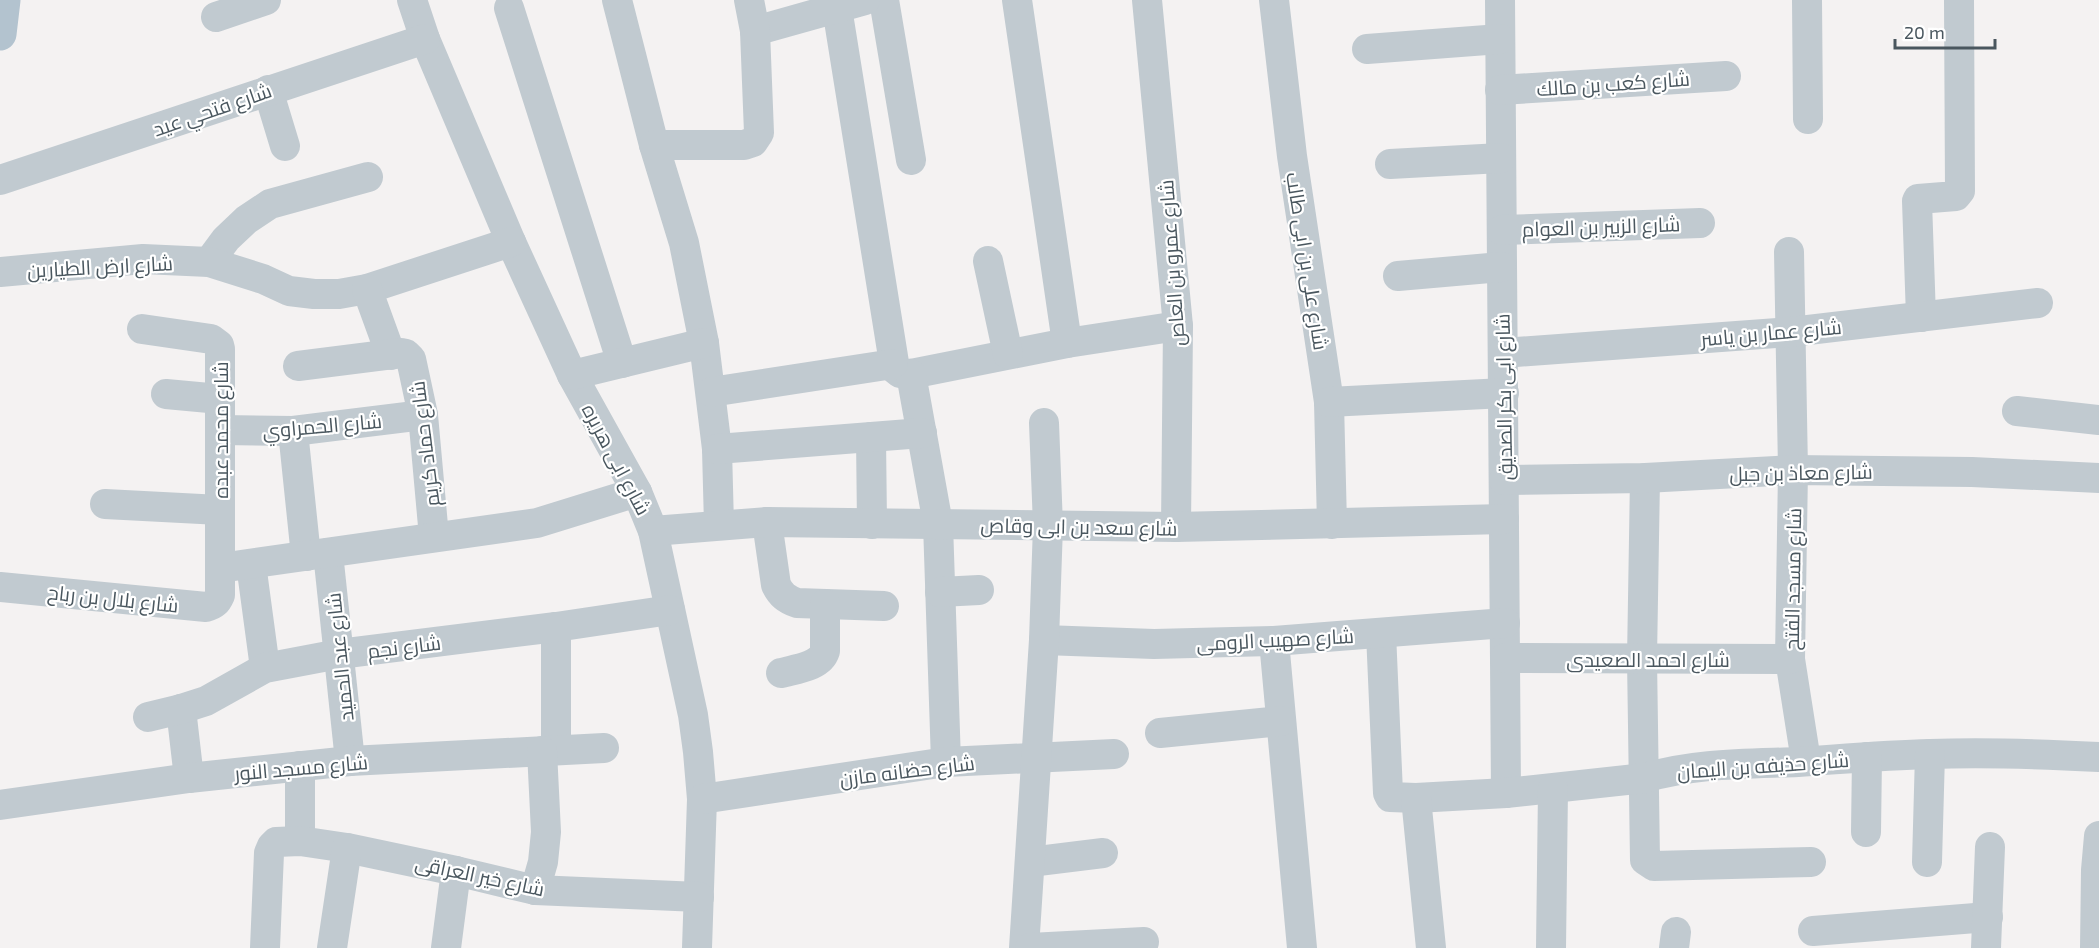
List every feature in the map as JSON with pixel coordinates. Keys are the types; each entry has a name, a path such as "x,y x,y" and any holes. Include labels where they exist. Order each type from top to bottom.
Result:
{"main road":[{"path":"0,34 4,0"}],"street":[{"path":"216,17 266,0"},
{"name":"شارع ابى هريره","path":"412,0 425,39 511,242 572,375 637,492 653,531 693,715 702,799 697,948"},
{"path":"617,0 654,145 684,243 704,343 717,449 719,525"},
{"path":"654,145 744,145 753,142 759,133 755,31 749,0"},
{"path":"755,31 824,7 866,0"},
{"path":"884,0 912,160"},
{"path":"1017,0 1067,343"},
{"name":"شارع عمرو بن العاص","path":"1147,0 1178,326 1176,527"},
{"name":"شارع على بن ابى طالب","path":"1275,0 1292,156 1329,402 1332,524"},
{"name":"شارع ابى بكر الصديق","path":"1500,0 1506,793"},
{"path":"1808,0 1808,119"},
{"path":"1921,317 1917,201 1956,196 1960,191 1959,0"},
{"path":"824,7 902,369 922,433 938,524 946,762"},
{"path":"509,8 622,363"},
{"name":"شارع فتحي عيد","path":"0,180 425,39"},
{"path":"1367,49 1500,39"},
{"name":"شارع كعب بن مالك","path":"1500,90 1726,76"},
{"path":"268,90 285,146"},
{"path":"1390,164 1501,158"},
{"path":"209,262 226,239 270,204 368,177"},
{"name":"شارع الزبير بن العوام","path":"1502,230 1700,223"},
{"name":"شارع ارض الطيارين","path":"0,272 143,259 209,262 263,279 289,291 339,294 367,289 511,242"},
{"name":"شارع مسجد الفتح","path":"1789,252 1793,470 1790,659 1806,761"},
{"path":"988,261 1008,354"},
{"path":"1398,276 1501,267"},
{"path":"298,366 391,354 367,289"},
{"name":"شارع عمار بن ياسر","path":"1503,353 1791,332 2038,303"},
{"path":"711,392 902,369 1178,326"},
{"name":"شارع محمد عبده","path":"142,329 215,341 220,349 220,581"},
{"path":"572,375 704,343"},
{"name":"شارع حماد كريم","path":"391,354 406,354 411,359 423,415 434,537"},
{"path":"1329,402 1504,393"},
{"path":"166,394 220,399"},
{"path":"2017,411 2099,420"},
{"name":"شارع الحمراوي","path":"221,430 293,430 423,415"},
{"path":"1024,948 1044,640 1048,526 1044,423"},
{"name":"شارع عبد الحميد","path":"293,430 339,654 350,761"},
{"path":"717,449 922,433"},
{"path":"871,437 872,524"},
{"name":"شارع معاذ بن جبل","path":"1504,480 1645,478 1793,470 1972,472 2099,478"},
{"path":"1645,478 1642,659 1646,860 1648,864 1654,866 1812,862"},
{"name":"شارع بلال بن رباح","path":"0,586 206,607 215,603 220,581 251,564 537,523 637,492"},
{"path":"105,504 220,510"},
{"name":"شارع سعد بن ابى وقاص","path":"653,531 767,522 1176,527 1504,519"},
{"path":"767,522 776,585 787,600 797,603 884,606"},
{"path":"251,564 265,668"},
{"path":"940,592 979,590"},
{"path":"781,673 815,663 824,657 825,604"},
{"name":"شارع نجم","path":"148,717 206,701 265,668 339,654 556,627 670,610"},
{"name":"شارع صهيب الرومى","path":"1044,640 1154,644 1274,641 1505,623"},
{"path":"535,890 543,862 546,832 556,627"},
{"path":"1381,633 1388,796 1405,798 1431,948"},
{"path":"1274,641 1302,948"},
{"name":"شارع احمد الصعيدى","path":"1505,658 1790,659"},
{"path":"181,709 189,778"},
{"path":"1160,733 1281,721"},
{"name":"شارع مسجد النور","path":"0,805 189,778 350,761 604,748"},
{"name":"شارع حضانه مازن","path":"702,799 946,762 1114,754"},
{"path":"1927,862 1930,754"},
{"name":"شارع حذيفه بن اليمان","path":"1405,798 1553,789 1645,778 1665,772 1698,767 1867,757 1930,754 2099,757"},
{"path":"1866,832 1867,757"},
{"path":"300,766 300,841"},
{"path":"1551,948 1553,789"},
{"path":"2095,948 2099,836"},
{"name":"شارع خير العراقى","path":"264,948 269,853 276,842 300,841 346,848 535,890 699,897"},
{"path":"332,948 346,848"},
{"path":"1986,948 1990,848"},
{"path":"1030,862 1103,853"},
{"path":"446,948 456,871"},
{"path":"1813,931 1988,917"},
{"path":"1030,948 1144,942"}]}
